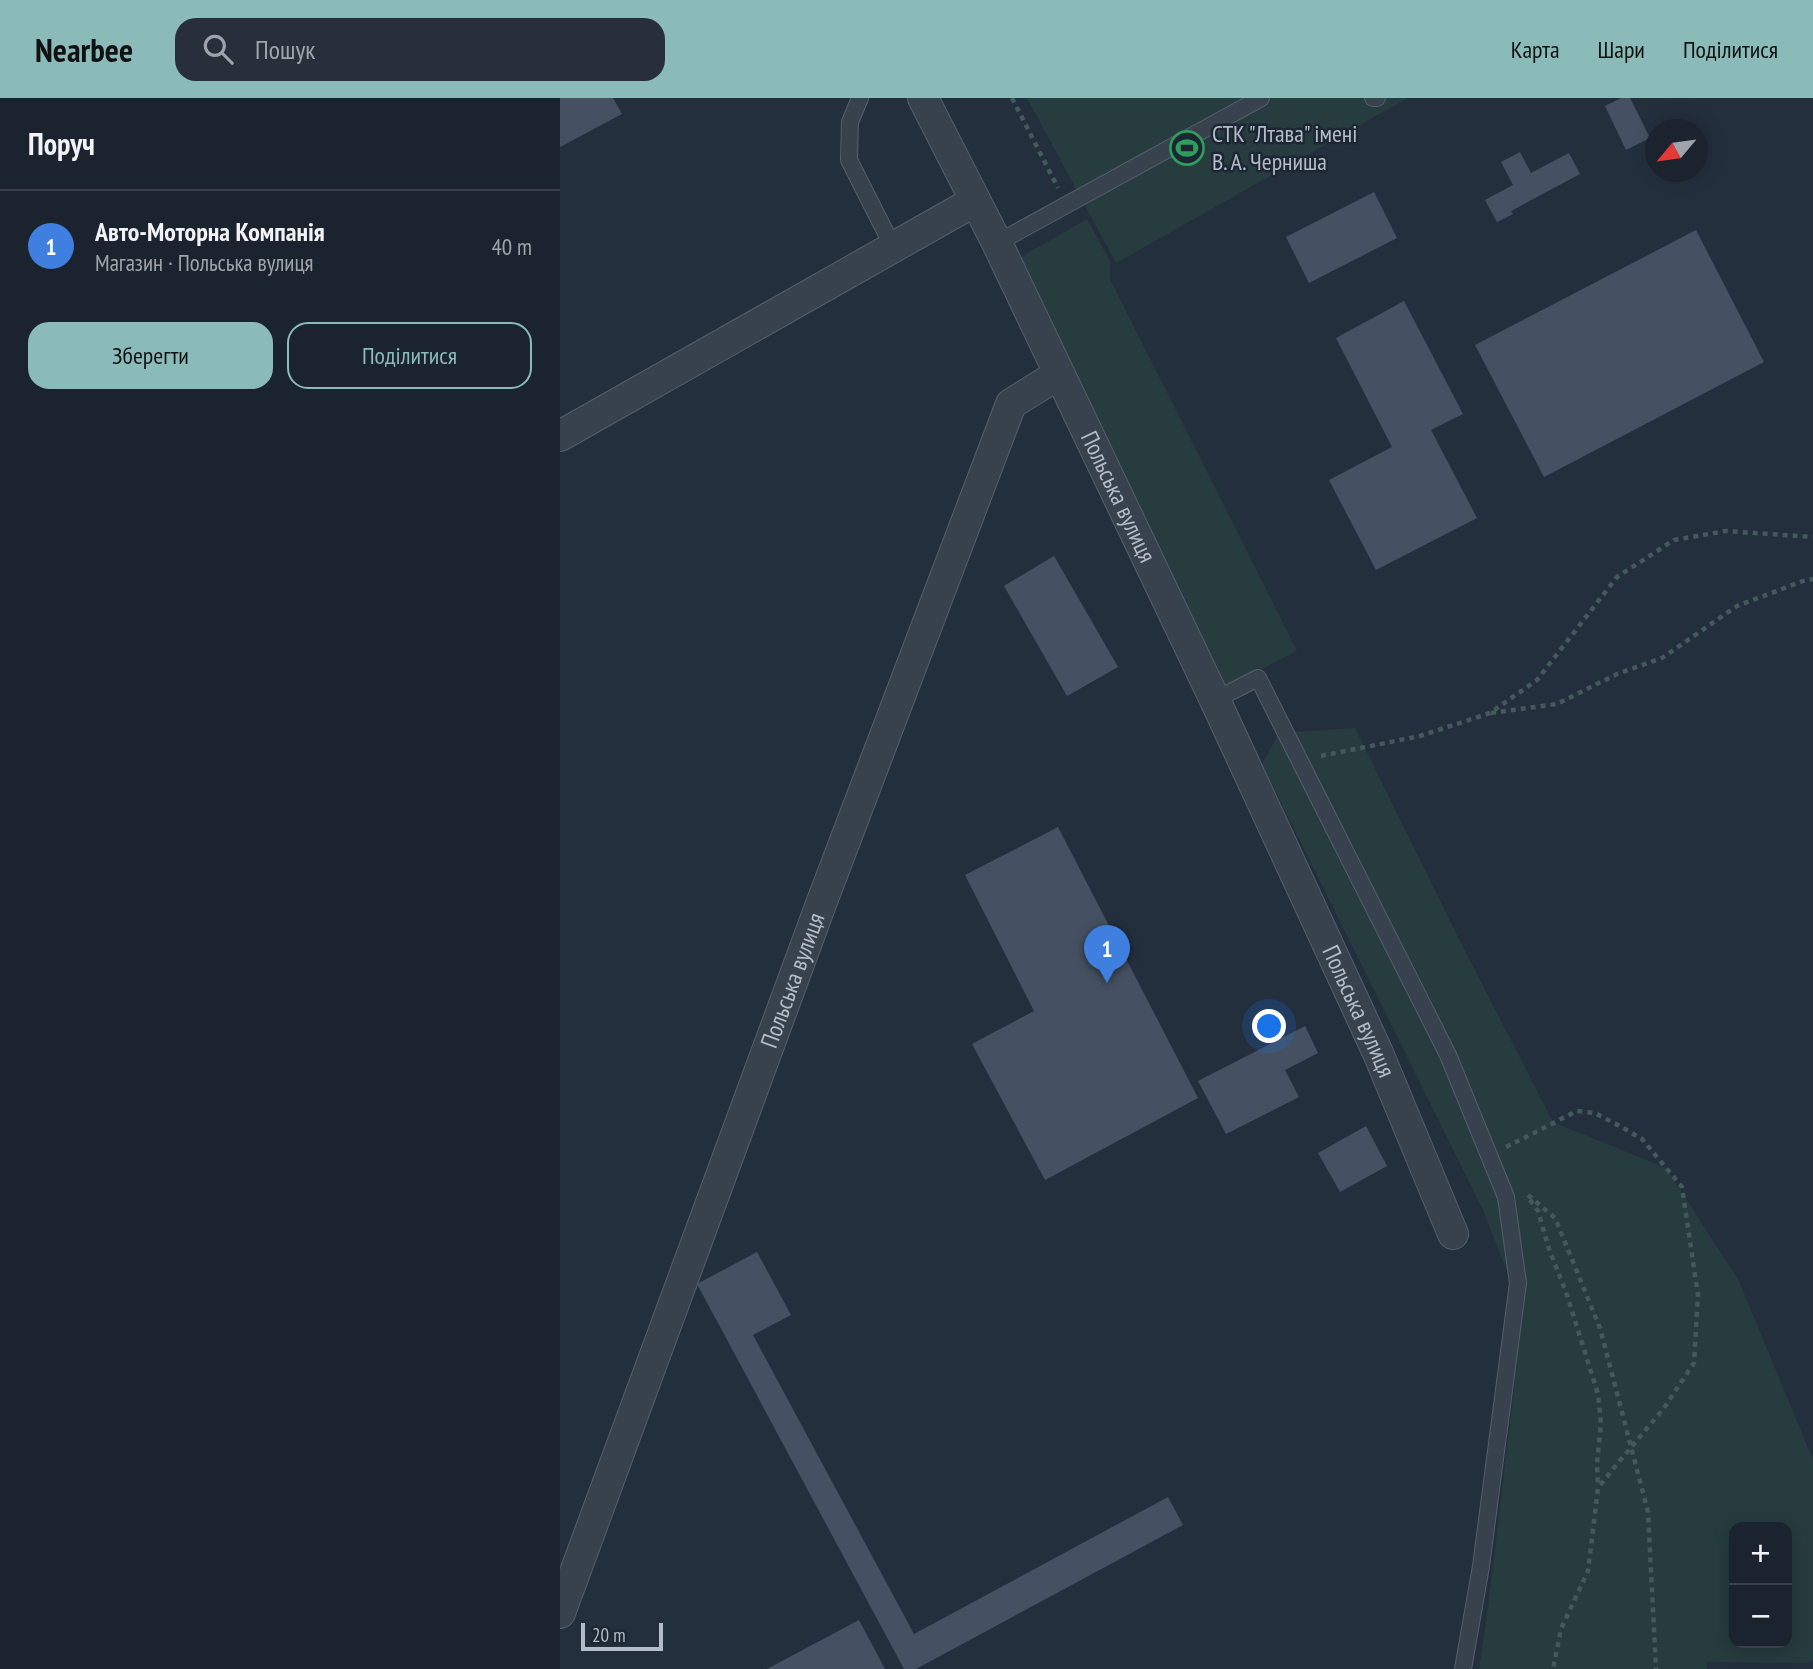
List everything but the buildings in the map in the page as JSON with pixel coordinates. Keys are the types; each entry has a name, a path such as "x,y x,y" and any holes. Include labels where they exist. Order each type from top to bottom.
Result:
{"street":[{"name":"Польська вулиця","path":"923,98 997,243 1215,700 1378,1054 1453,1234"},
{"path":"560,436 975,201"},
{"name":"Польська вулиця","path":"560,1613 816,917 1011,404 1059,374"}],"lane":[{"path":"860,98 850,122 849,160 893,247"},
{"path":"997,243 1261,98"},
{"path":"1215,700 1258,678 1448,1055 1506,1197 1518,1283 1481,1566 1463,1669"}],"path":[{"path":"1013,98 1067,205"},
{"path":"1490,713 1537,680 1617,577 1674,540 1726,531 1813,537"},
{"path":"1300,760 1420,736 1490,713 1557,704 1617,674 1662,658 1737,606 1813,579"},
{"path":"1488,1151 1500,1150 1520,1142 1577,1111 1595,1113 1642,1139 1682,1187 1698,1294 1694,1363 1664,1408 1598,1488"},
{"path":"1553,1669 1561,1629 1588,1571 1598,1488 1597,1463 1601,1424 1598,1394 1574,1315 1538,1211 1526,1193 1555,1217 1600,1328 1648,1512 1656,1669"}],"green space":[{"name":"СТК \"Лтава\" імені В. А. Черниша","path":"1027,98 1408,98 1116,263"},
{"path":"1087,219 1110,261 1110,279 1297,651 1217,692 1012,262"},
{"path":"1355,728 1553,1122 1666,1168 1738,1279 1813,1460 1811,1663 1707,1662 1707,1669 1479,1669 1523,1312 1483,1210 1262,764 1279,733"}],"place":[{"name":"СТК \"Лтава\" імені В. А. Черниша","path":"1187,148"},
{"name":"Авто-Моторна Компанія","path":"1107,983"}]}
